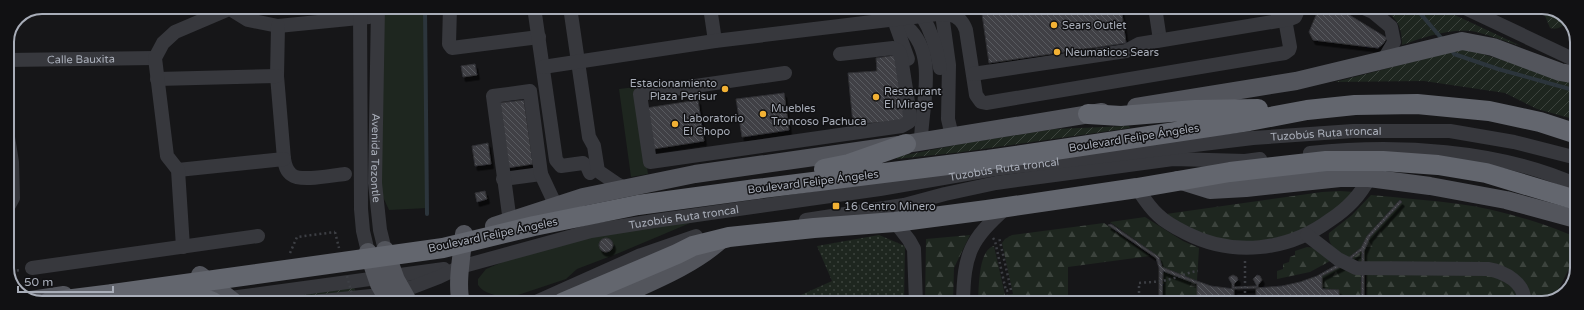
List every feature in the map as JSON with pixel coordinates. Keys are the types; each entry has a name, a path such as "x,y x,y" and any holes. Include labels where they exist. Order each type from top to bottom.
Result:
{"highway":[{"name":"Boulevard Felipe Ángeles","path":"94,296 443,248 534,226 638,206 756,189 988,160 1248,121 1307,110 1355,105 1417,104 1489,111 1540,122 1570,132"},
{"path":"1088,114 1121,116 1195,110 1266,108 1307,110"},
{"path":"756,189 796,175 849,164 912,134"},
{"path":"578,296 693,246 723,238 814,228 895,222 1137,188 1230,172 1326,161 1383,161 1422,164 1486,173 1570,198"},
{"path":"139,290 191,296"}],"main road":[{"name":"Boulevard Felipe Ángeles","path":"58,296 286,262 386,250 464,234 510,222 583,197 625,188 912,134 950,128 1088,114 1296,81 1462,41 1493,47 1560,72 1570,74"},
{"path":"1177,180 1210,190 1246,188 1340,178 1369,178 1430,186 1506,200 1570,217"},
{"path":"460,296 460,267 464,234"},
{"path":"620,296 695,260 712,249 723,238"},
{"name":"Avenida Tezontle","path":"386,250 393,290"},
{"name":"Avenida Tezontle","path":"368,252 393,290"},
{"path":"200,275 220,296"}],"street":[{"path":"183,247 178,170 167,156 155,58 163,43 174,32 214,14"},
{"path":"238,14 248,20 278,26 354,14"},
{"name":"Avenida Tezontle","path":"360,14 361,209 363,231 368,252"},
{"name":"Avenida Tezontle","path":"378,14 375,183 380,230 386,250"},
{"path":"450,14 449,44 452,48 539,37"},
{"path":"535,14 556,160 561,166 583,163 587,166 590,173"},
{"path":"571,14 588,137 594,146 598,171 625,188"},
{"path":"711,14 715,41"},
{"path":"543,67 715,41 942,14 953,15 960,19 964,24 976,95 981,102 986,103 1286,53 1290,47 1284,14"},
{"path":"942,14 949,65 950,128"},
{"path":"1156,14 1160,40"},
{"path":"973,74 1126,51 1139,44 1284,14 1293,18 1295,14"},
{"path":"1375,14 1391,27 1394,42 1384,59"},
{"path":"1477,14 1570,58"},
{"path":"922,16 929,28 938,52 940,68 940,98 950,128"},
{"path":"894,20 907,26 914,35 922,49 925,63 926,77 924,111 912,134"},
{"path":"278,26 277,76 286,168 292,176 304,178 345,174"},
{"path":"840,54 893,48 898,51 901,57 910,115 909,122 912,134"},
{"name":"Calle Bauxita","path":"14,60 155,58"},
{"path":"785,72 640,94 650,162 912,134"},
{"path":"157,79 277,76"},
{"path":"510,222 493,96 530,91 541,174 556,206"},
{"name":"Tuzobús Ruta troncal","path":"372,296 439,277 460,267 591,231 880,189 995,169 1253,138 1353,131 1450,131 1514,142 1570,156"},
{"path":"583,197 589,185 590,173 585,146 588,137"},
{"name":"Tuzobús Ruta troncal","path":"550,296 641,255 705,234 904,205 996,183 1173,159 1245,161 1330,151 1420,150 1502,162 1530,169 1570,183"},
{"path":"178,170 284,159"},
{"path":"503,179 541,174"},
{"path":"1137,188 1160,217 1180,230 1206,242 1234,247 1261,247 1281,244 1307,235 1323,225 1348,206 1363,190 1369,178"},
{"path":"963,296 965,263 969,251 981,232 1007,207"},
{"path":"895,222 914,249 916,296"},
{"path":"1307,235 1338,259 1356,268 1488,269 1506,274 1515,280 1523,296"},
{"path":"32,268 258,236"},
{"name":"Tuzobús Ruta troncal","path":"301,296 393,290"}],"path":[{"path":"286,262 297,237 335,232"},
{"path":"995,241 1006,291 1011,290 999,237"},
{"path":"1245,256 1245,296"},
{"path":"1140,296 1139,282 1154,282 1198,271"}],"green space":[{"path":"380,14 425,14 427,208 389,210 377,184"},
{"path":"1390,14 1453,14 1521,46 1471,31 1453,31 1436,34 1402,45 1400,28"},
{"path":"1544,14 1553,16 1563,25 1555,29 1550,28"},
{"path":"1462,49 1570,81 1570,118 1537,109 1505,93 1424,81 1335,82"},
{"path":"635,87 648,174 631,177 619,89"},
{"path":"1129,126 1130,128 962,152 897,159 896,157 961,144 1054,129"},
{"path":"1322,192 1356,192 1345,202 1304,231 1253,243 1230,241 1205,235 1184,226 1166,214"},
{"path":"1371,195 1426,200 1489,209 1548,226 1570,235 1570,267 1558,291 1551,295 1545,296 1526,296 1520,279 1367,263 1341,254 1329,240 1329,233 1352,215"},
{"path":"1145,217 1183,241 1199,248 1197,281 1162,267 1159,257 1110,222"},
{"path":"702,218 577,269 566,279 515,296 495,295 485,291 478,285 478,279 486,269 552,244"},
{"path":"1104,223 1150,256 1068,267 1068,296 978,296 982,262 985,254 994,246 1005,295 1013,294 1002,243 1005,239 1012,235"},
{"path":"879,235 905,246 904,296 799,296 832,281 817,246"},
{"path":"970,235 954,268 953,296 925,296 926,239"},
{"path":"1307,247 1316,248 1332,260 1310,272 1277,279 1277,271 1283,269 1283,264 1289,262 1290,257 1295,255 1295,251"},
{"path":"1342,266 1361,274 1361,296 1339,296 1339,290 1322,289 1322,276"},
{"path":"1163,271 1197,284 1197,296 1162,296"},
{"path":"1366,275 1492,275 1503,279 1510,284 1516,296 1366,296"},
{"path":"354,287 356,293 331,296 290,296"}],"building":[{"name":"Sears Outlet","path":"982,14 1122,14 1126,43 989,63"},
{"path":"1316,14 1348,14 1387,38 1378,48 1313,40 1309,32"},
{"name":"Restaurant El Mirage","path":"896,55 906,121 853,124 848,73 877,71 876,58"},
{"path":"475,64 477,75 463,77 461,66"},
{"name":"Muebles Troncoso Pachuca","path":"784,93 789,130 742,137 736,99"},
{"path":"524,100 533,164 507,168 498,103"},
{"name":"Laboratorio El Chopo","path":"698,100 704,141 653,149 646,108"},
{"path":"488,143 491,164 475,166 472,146"},
{"path":"485,191 487,199 477,202 475,193"},
{"path":"1400,200 1402,202 1370,237 1364,251 1364,296 1361,296 1361,251 1342,266 1322,276 1322,289 1339,290 1339,296 1256,296 1256,288 1282,286 1317,276 1347,259 1361,248 1367,236"},
{"path":"1111,224 1159,257 1162,267 1211,286 1234,289 1234,296 1197,296 1197,284 1163,271 1162,296 1159,296 1159,268 1156,258 1108,225"},
{"path":"603,238 609,238 613,242 613,248 609,252 603,252 599,248 599,242"},
{"path":"1233,275 1237,277 1238,280 1234,284 1234,287 1257,286 1253,279 1257,275 1260,276 1262,280 1258,285 1258,288 1232,289 1232,284 1229,277"}],"waterway":[{"path":"425,14 427,214"},
{"path":"1421,14 1443,40"},
{"path":"1450,48 1454,54 1498,69 1570,89"}],"place":[{"name":"Sears Outlet","path":"1054,25"},
{"name":"Neumaticos Sears","path":"1057,52"},
{"name":"Estacionamiento Plaza Perisur","path":"725,89"},
{"name":"Restaurant El Mirage","path":"876,97"},
{"name":"Muebles Troncoso Pachuca","path":"763,114"},
{"name":"Laboratorio El Chopo","path":"675,124"},
{"name":"16 Centro Minero","path":"836,206"}]}
